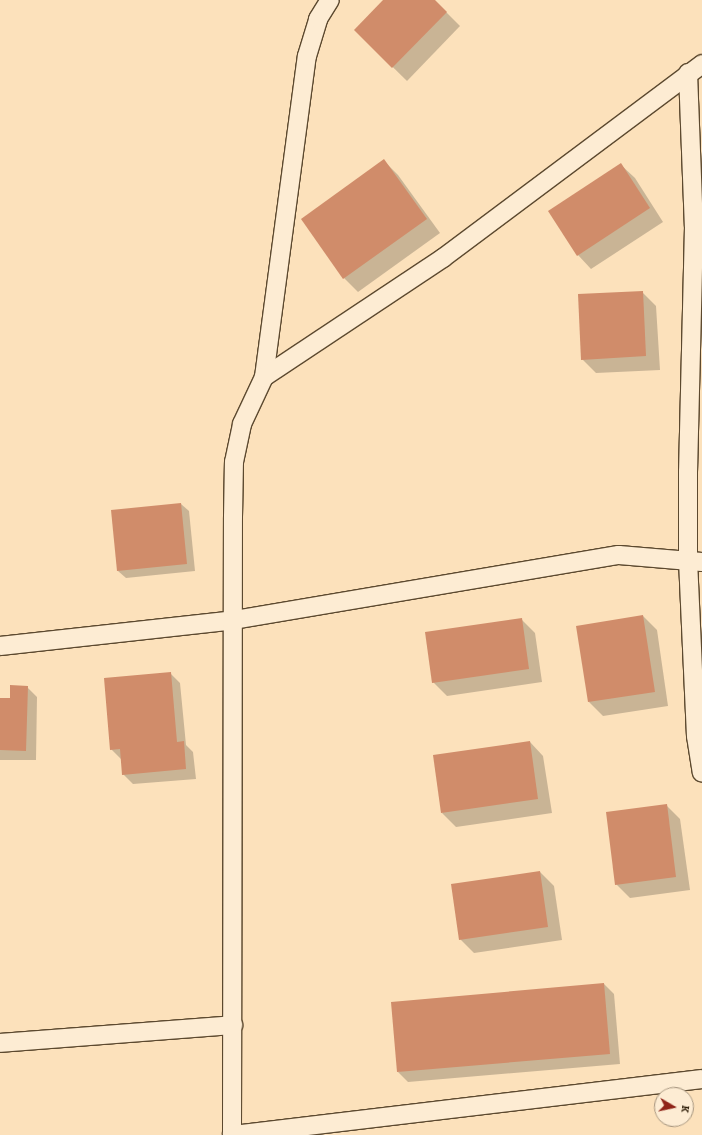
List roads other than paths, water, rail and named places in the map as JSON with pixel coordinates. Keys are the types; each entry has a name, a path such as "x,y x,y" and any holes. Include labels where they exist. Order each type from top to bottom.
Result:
{"street":[{"path":"330,0 318,18 307,56 264,377 242,424 234,462 232,1135 702,1079"},
{"path":"264,377 443,258 695,68"},
{"path":"695,68 694,226 688,472 695,561 696,736 702,773"},
{"path":"0,646 234,620 619,555 695,561"},
{"path":"0,1043 233,1025"}]}
